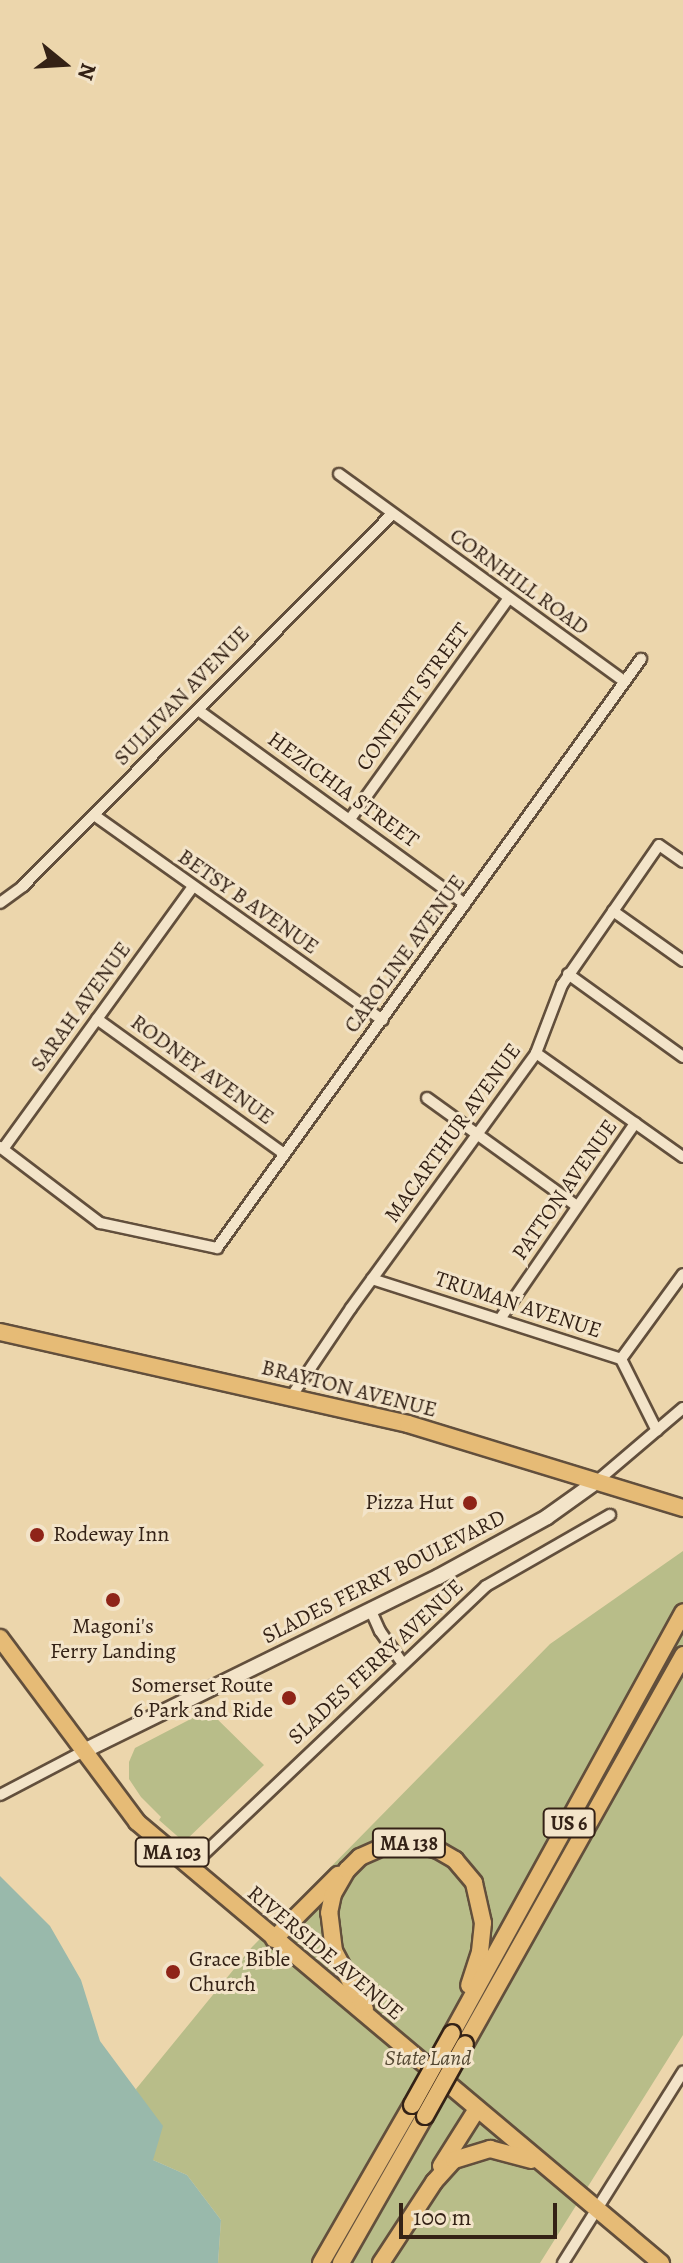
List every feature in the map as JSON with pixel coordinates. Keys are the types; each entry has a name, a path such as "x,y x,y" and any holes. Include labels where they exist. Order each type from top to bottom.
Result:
{"main road":[{"name":"BRAYTON AVENUE","path":"0,1332 408,1424 683,1508"},
{"name":"SLADES FERRY BOULEVARD","path":"84,1751 488,1551 547,1517 596,1482"},
{"path":"663,1502 683,1521"},
{"name":"US 6","path":"334,2259 425,2116 459,2038 683,1612"},
{"name":"RIVERSIDE AVENUE","path":"0,1638 137,1822 661,2263"},
{"name":"US 6","path":"334,2259 412,2105 459,2038 683,1655"},
{"name":"MA 138","path":"372,2021 338,1961 329,1933 333,1894 352,1863 378,1847 419,1844 447,1854 474,1883 482,1907 482,1941 459,2038"},
{"path":"274,1939 352,1863"},
{"path":"420,2203 477,2109"},
{"name":"MA 138","path":"381,2263 449,2165 473,2152 503,2151 541,2163"}],"street":[{"name":"CORNHILL ROAD","path":"339,474 391,515 624,681"},
{"name":"SULLIVAN AVENUE","path":"0,903 23,886 391,515"},
{"name":"CONTENT STREET","path":"350,819 509,598"},
{"name":"CAROLINE AVENUE","path":"1,1148 100,1223 217,1248 641,659"},
{"name":"HEZICHIA STREET","path":"198,710 465,904"},
{"name":"BETSY B AVENUE","path":"94,815 192,888 382,1020"},
{"name":"MACARTHUR AVENUE","path":"291,1397 372,1279 536,1053 568,974 659,845 683,862"},
{"name":"SARAH AVENUE","path":"1,1148 192,888"},
{"path":"613,911 683,961"},
{"path":"568,974 683,1057"},
{"name":"RODNEY AVENUE","path":"97,1019 284,1154"},
{"path":"536,1053 683,1157"},
{"path":"427,1098 577,1206"},
{"name":"PATTON AVENUE","path":"500,1319 635,1123"},
{"path":"621,1359 683,1274"},
{"name":"TRUMAN AVENUE","path":"372,1279 621,1359 657,1431"},
{"name":"SLADES FERRY BOULEVARD","path":"596,1482 683,1408"},
{"name":"SLADES FERRY AVENUE","path":"190,1867 486,1586 610,1515"},
{"path":"371,1611 380,1631 403,1664"},
{"path":"0,1795 84,1751"},
{"path":"563,2263 683,2072"}],"green space":[{"name":"State Land","path":"683,1551 683,2035 540,2263 218,2263 221,2220 187,2175 153,2160 136,2089 252,1947 550,1644"},
{"path":"208,1710 264,1765 184,1842 159,1820 161,1817 141,1797 129,1779 129,1762 135,1748"}],"shaded area":[{"path":"0,1876 50,1926 81,1980 100,2041 163,2126 153,2160 187,2175 221,2220 218,2263 0,2263"}],"place":[{"name":"Pizza Hut","path":"470,1503"},
{"name":"Rodeway Inn","path":"37,1535"},
{"name":"Magoni's Ferry Landing","path":"113,1600"},
{"name":"Somerset Route 6 Park and Ride","path":"289,1698"},
{"name":"Grace Bible Church","path":"173,1972"}]}
